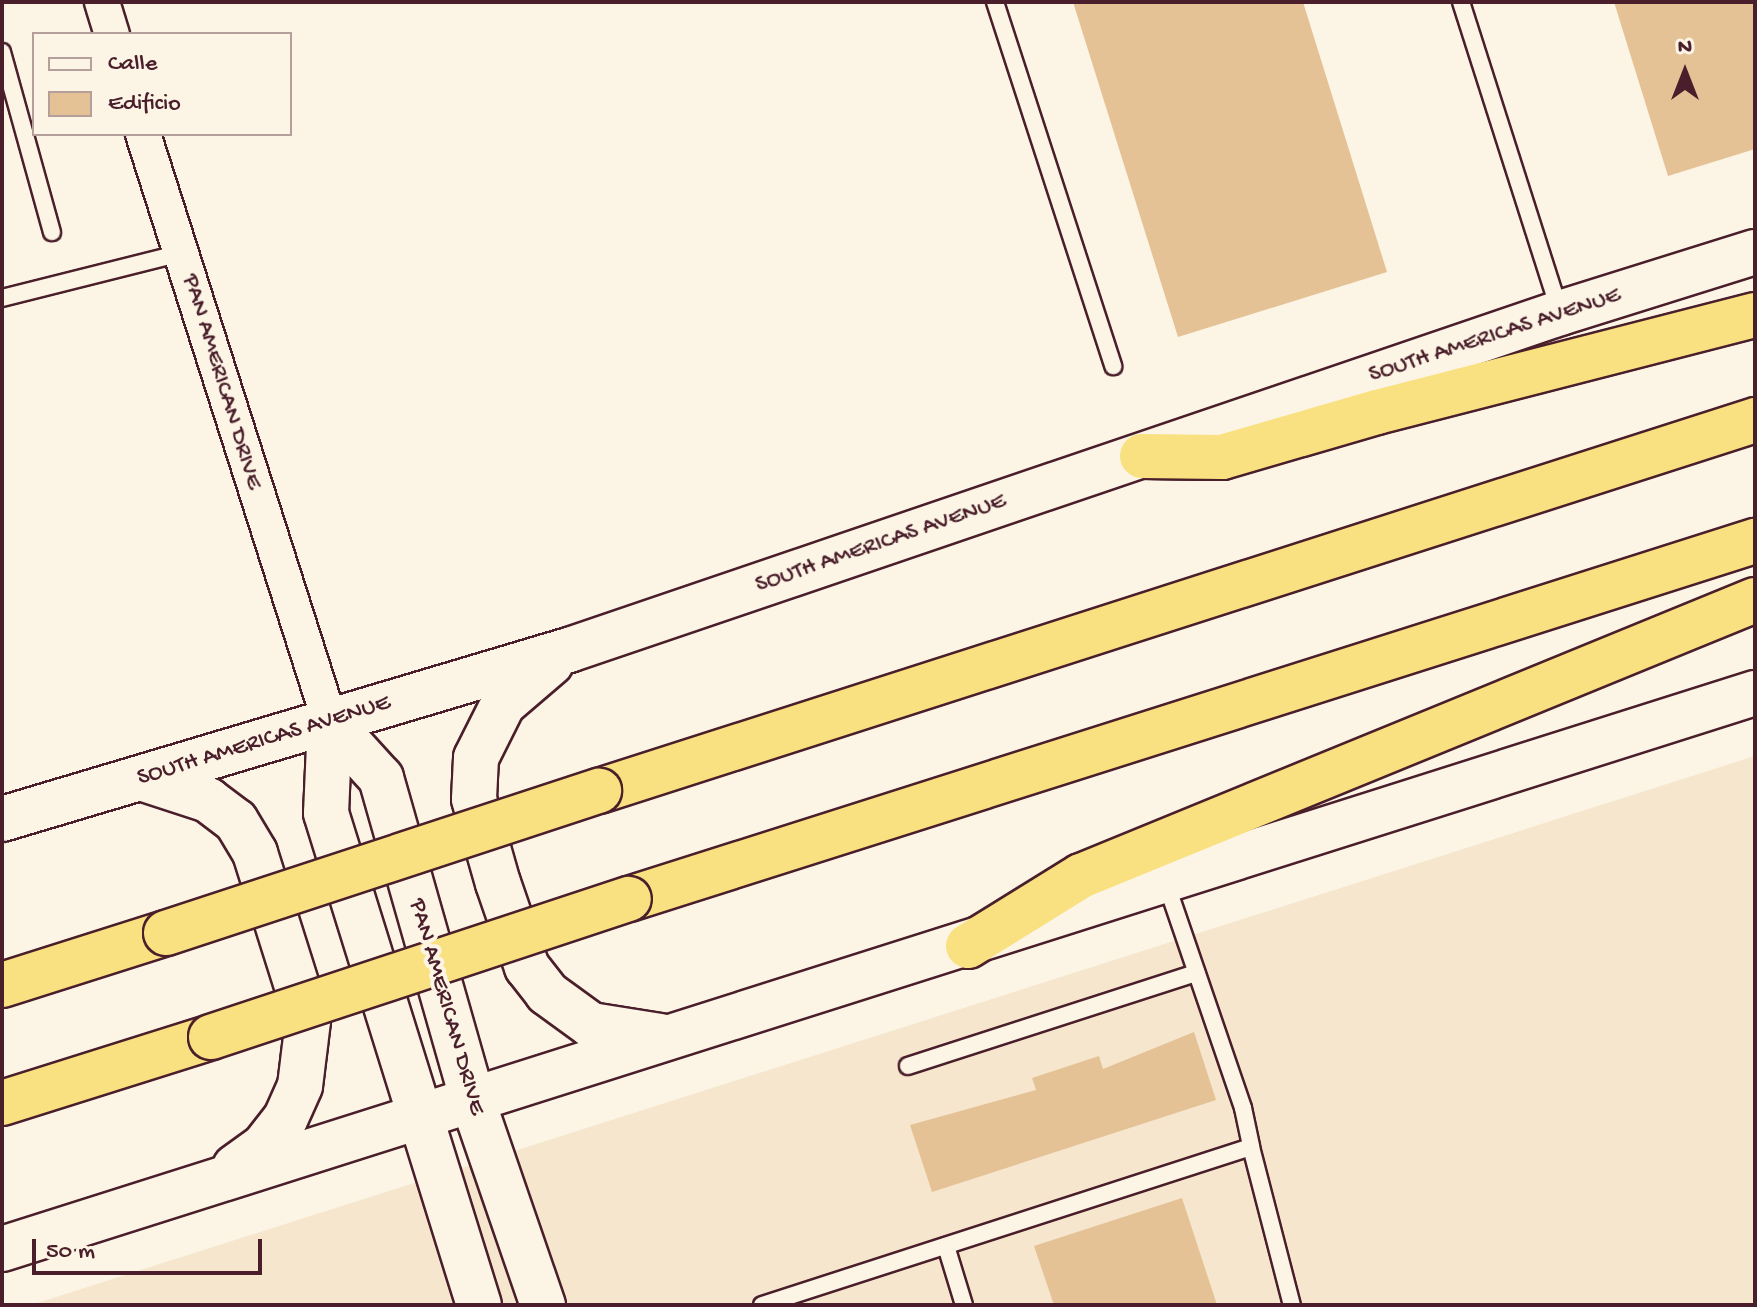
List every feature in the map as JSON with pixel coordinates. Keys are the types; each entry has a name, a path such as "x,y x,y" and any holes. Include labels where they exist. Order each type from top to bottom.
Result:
{"highway":[{"path":"1142,456 1222,457 1377,412 1755,315"},
{"path":"2,985 1755,420"},
{"path":"2,1103 629,899 1755,541"},
{"path":"968,946 1081,876 1755,600"},
{"path":"2,960 166,933"}],"main road":[{"name":"SOUTH AMERICAS AVENUE","path":"2,819 569,650 1560,313 1755,252"},
{"path":"569,650 503,704 476,758 474,799 527,967 547,993 601,1029 676,1038"},
{"path":"2,1249 223,1175 473,1102 1755,693"},
{"name":"PAN AMERICAN DRIVE","path":"330,722 381,778 473,1102 543,1305"},
{"name":"PAN AMERICAN DRIVE","path":"330,722 326,813 418,1119 479,1305"},
{"path":"141,778 208,800 236,821 255,853 308,1021 300,1086 285,1119 264,1146 223,1175"}],"street":[{"path":"102,2 111,32"},
{"name":"PAN AMERICAN DRIVE","path":"144,136 330,722"}],"lane":[{"path":"995,2 1113,366"},
{"path":"1461,2 1560,313"},
{"path":"2,52 52,232"},
{"path":"2,298 181,253"},
{"path":"1165,881 1251,1147 1292,1305"},
{"path":"908,1066 1196,973"},
{"path":"762,1305 1251,1147"},
{"path":"946,1246 964,1305"}],"shaded area":[{"path":"1755,756 1755,1305 31,1305"}],"building":[{"path":"1073,2 1303,2 1387,272 1178,337"},
{"path":"1614,2 1755,2 1755,149 1668,176"},
{"path":"1194,1032 1216,1100 932,1192 910,1125 1036,1090 1032,1078 1099,1056 1103,1069"},
{"path":"1182,1198 1217,1305 1054,1305 1034,1246"}]}
